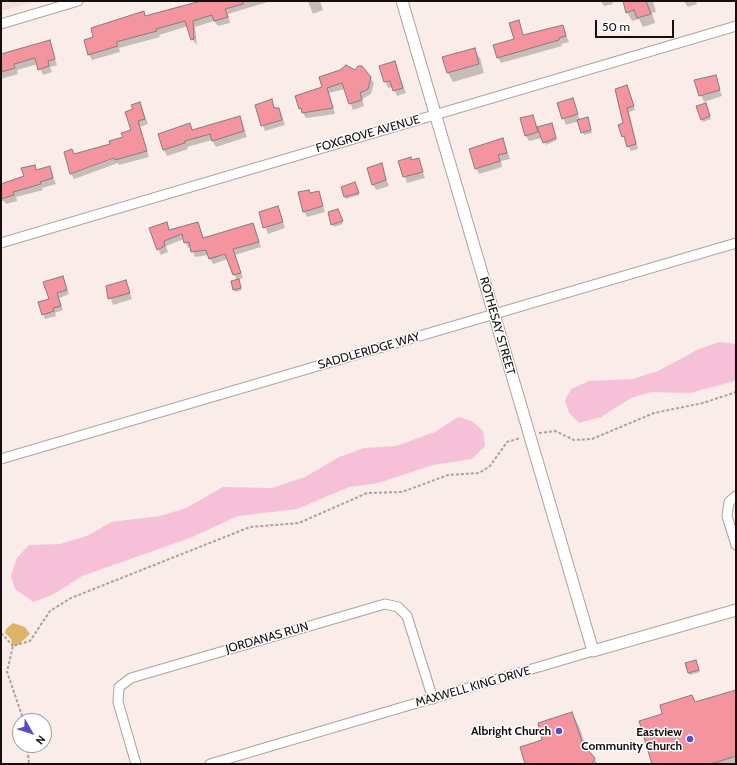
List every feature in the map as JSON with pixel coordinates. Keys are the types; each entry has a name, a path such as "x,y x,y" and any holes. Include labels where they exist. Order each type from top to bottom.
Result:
{"street":[{"path":"1,24 78,1"},
{"name":"ROTHESAY STREET","path":"402,1 593,652"},
{"name":"FOXGROVE AVENUE","path":"1,242 736,26"},
{"name":"SADDLERIDGE WAY","path":"1,459 736,243"},
{"path":"736,496 729,502 727,516 736,545"},
{"name":"JORDANAS RUN","path":"136,764 118,702 119,687 131,678 385,604 398,607 407,616 433,698"},
{"name":"MAXWELL KING DRIVE","path":"210,764 736,610"}],"path":[{"path":"13,646 30,641 50,611 78,595 250,527 299,523 367,493 402,492 448,475 479,473 490,466 508,442 529,436 555,431 574,440 592,439 654,413 703,403 736,392"},
{"path":"1,633 13,646"},
{"path":"13,646 7,672 21,713"},
{"path":"28,753 29,764"}],"shaded area":[{"path":"1,1 36,1 1,11"},
{"path":"719,342 736,344 736,380 690,393 651,392 631,398 601,417 579,423 569,413 565,400 571,389 589,381 633,379 658,371 699,349"},
{"path":"458,417 472,421 483,431 485,446 472,459 433,465 378,483 349,487 297,509 238,516 190,538 82,576 54,594 33,602 15,589 11,576 17,558 29,545 60,544 89,535 111,522 160,516 186,508 223,487 272,488 305,477 339,457 364,448 396,446 435,432"},
{"path":"13,623 25,627 30,634 18,645 12,645 11,639 5,633 6,629"}],"building":[{"path":"201,1 243,1 243,4 225,9 228,17 214,21 212,15 193,21 194,39 191,40 185,21 156,29 157,31 116,42 118,46 88,55 84,40 93,37 91,28 144,11 145,16"},
{"path":"623,1 646,1 651,14 637,18 634,10 626,13"},
{"path":"519,20 523,35 563,25 566,36 559,38 559,40 497,58 493,45 514,39 509,23"},
{"path":"50,40 55,59 48,61 49,66 38,70 35,58 14,64 15,68 1,72 1,54"},
{"path":"475,48 479,64 447,73 442,57"},
{"path":"395,61 403,88 393,91 390,81 384,82 379,66"},
{"path":"346,65 355,70 358,66 362,66 371,77 368,89 360,93 362,100 349,104 342,83 327,88 333,108 302,113 301,108 299,109 295,96 322,87 319,77 340,70"},
{"path":"716,75 720,90 699,96 694,80"},
{"path":"627,85 634,106 627,108 636,144 627,147 624,136 622,137 618,125 623,123 615,89"},
{"path":"573,98 578,114 562,119 557,103"},
{"path":"272,99 274,108 279,108 282,120 261,126 255,105"},
{"path":"140,102 145,119 138,121 147,151 115,160 114,158 70,174 64,152 72,149 74,154 110,144 109,141 123,137 121,133 131,130 125,112 133,109 131,105"},
{"path":"706,103 710,116 701,120 696,106"},
{"path":"533,115 538,132 525,136 520,118"},
{"path":"240,116 244,131 212,141 210,134 185,141 185,143 163,150 158,134 190,123 192,130"},
{"path":"588,117 591,130 581,133 577,120"},
{"path":"552,123 556,138 543,143 537,127"},
{"path":"503,138 507,153 498,155 500,161 475,169 469,149"},
{"path":"411,157 411,160 419,158 423,172 403,177 398,161"},
{"path":"382,163 386,180 372,185 367,168"},
{"path":"35,165 36,170 50,166 53,178 40,182 41,184 13,192 14,195 1,199 1,184 24,176 21,168"},
{"path":"355,182 359,193 344,197 341,187"},
{"path":"309,190 310,193 319,191 323,206 303,212 298,192"},
{"path":"278,206 283,222 263,228 259,212"},
{"path":"338,209 343,221 331,225 328,212"},
{"path":"167,222 169,230 198,222 203,238 253,223 259,242 233,249 241,273 233,275 225,254 209,259 206,250 191,252 189,242 184,243 182,234 164,241 165,246 157,250 149,228"},
{"path":"63,276 67,290 57,293 61,306 53,308 54,311 42,315 38,302 49,299 43,282"},
{"path":"239,279 241,288 233,290 231,281"},
{"path":"126,280 130,293 108,299 106,286"},
{"path":"696,660 699,670 688,673 685,663"},
{"name":"Eastview Community Church","path":"736,690 736,756 711,764 652,764 639,721 662,714 660,705 692,695 695,702"},
{"name":"Albright Church","path":"572,712 583,744 595,758 592,764 525,764 520,747 542,740 538,723"}],"place":[{"name":"Albright Church","path":"559,731"},
{"name":"Eastview Community Church","path":"690,739"}]}
